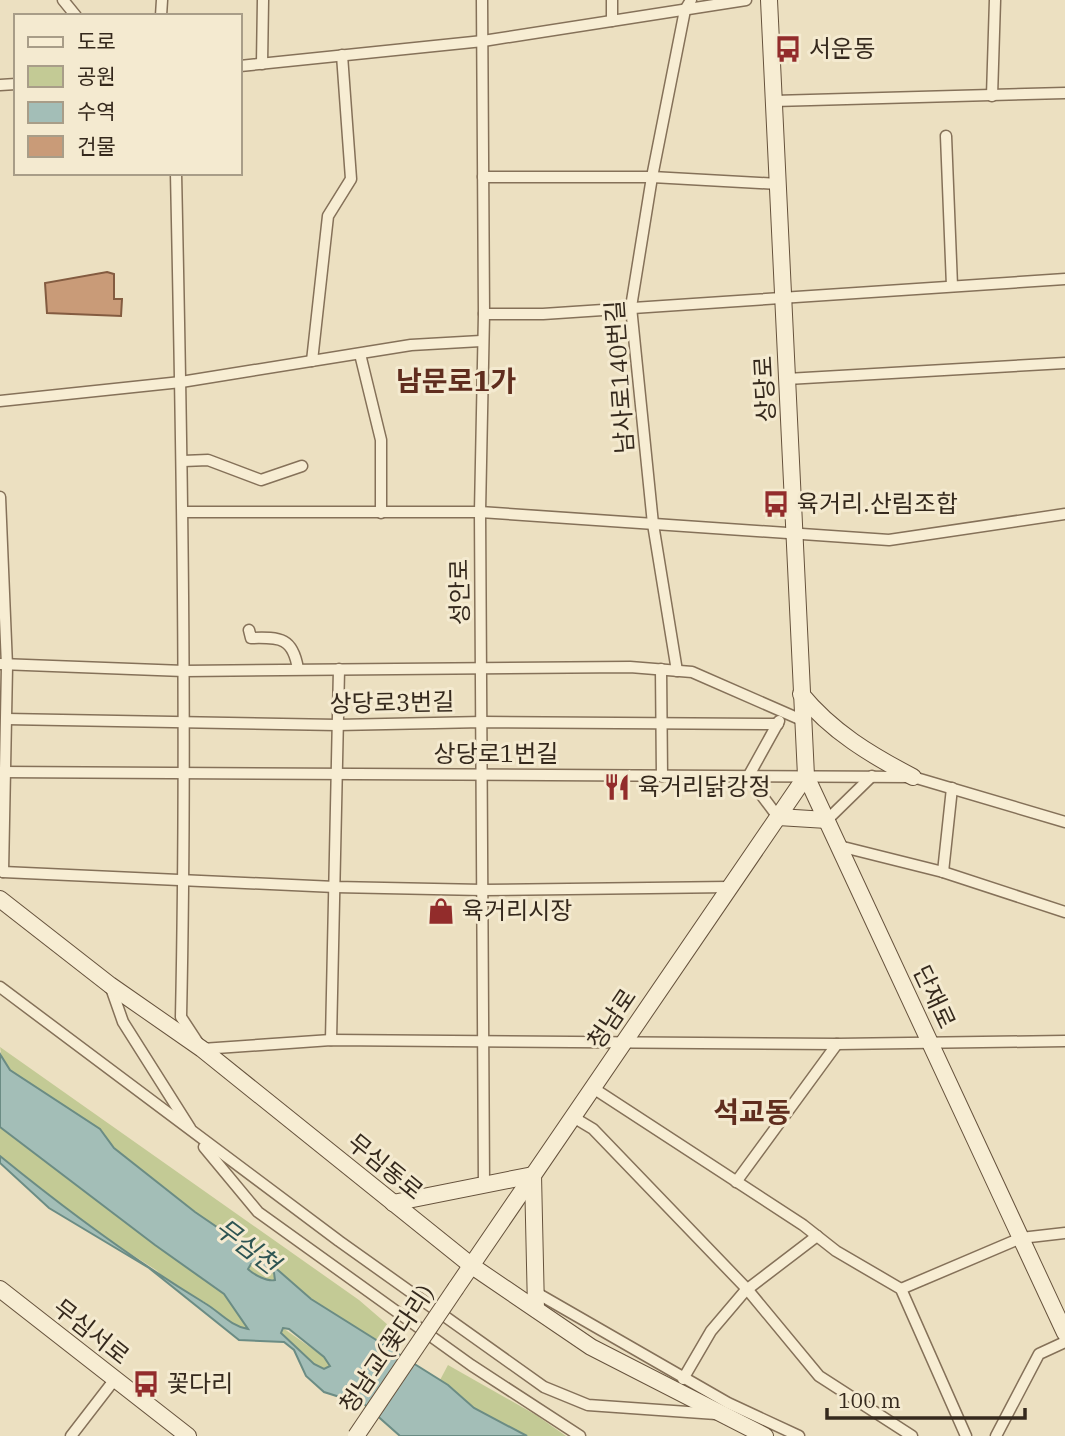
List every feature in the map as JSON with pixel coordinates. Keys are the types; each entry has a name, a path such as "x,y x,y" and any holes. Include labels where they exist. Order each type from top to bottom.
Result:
{"street":[{"path":"63,0 74,14"},
{"path":"262,64 263,0"},
{"name":"성안로","path":"482,0 484,314 481,341 480,512 484,1184"},
{"path":"612,0 612,21"},
{"path":"242,66 483,41 612,21 688,5 747,0"},
{"name":"상당로","path":"769,0 806,776"},
{"path":"992,96 995,0"},
{"name":"남사로140번길","path":"677,671 653,524 631,307 652,177 688,5"},
{"path":"312,361 328,216 351,179 342,55"},
{"path":"774,101 1065,93"},
{"path":"946,136 952,286"},
{"path":"177,175 186,775 181,1017 202,1049 331,1040 837,1044 1065,1041"},
{"path":"483,177 652,177 778,184"},
{"path":"484,314 543,314 1065,279"},
{"path":"0,401 181,382 411,345 481,341"},
{"path":"360,354 381,440 381,513"},
{"path":"787,379 1065,363"},
{"path":"183,461 208,460 261,481 302,466"},
{"path":"0,497 6,719 1,874 483,890 730,887"},
{"path":"184,512 480,512 889,541 1065,514"},
{"path":"249,631 251,638 268,638 289,643 295,650 298,670"},
{"path":"4,665 184,671 630,667 661,669 692,672 804,721"},
{"path":"331,1040 339,669"},
{"path":"661,669 662,776"},
{"path":"801,694 815,711 843,735 914,776"},
{"path":"784,712 748,777 778,817 827,820 872,776"},
{"name":"상당로3번길","path":"6,719 337,725 483,722 778,724"},
{"name":"상당로1번길","path":"3,772 186,775 914,776 1065,822"},
{"name":"청남로","path":"456,1288 806,776"},
{"name":"단재로","path":"806,776 1065,1333"},
{"path":"943,872 952,788"},
{"path":"839,846 943,872 1065,912"},
{"name":"무심동로","path":"0,899 110,985 202,1049 472,1266 591,1347 718,1415 765,1436"},
{"path":"110,985 123,1022 194,1134 258,1212 471,1365 580,1436"},
{"path":"0,987 194,1134 544,1387 588,1405 718,1415"},
{"path":"736,1181 837,1044"},
{"path":"593,1088 901,1289 966,1436"},
{"path":"573,1117 593,1129 747,1289 819,1376 912,1436"},
{"path":"393,1203 533,1175 536,1309"},
{"path":"901,1289 1021,1238 1065,1233"},
{"path":"683,1379 711,1331 747,1289 817,1236"},
{"name":"청남교(꽃다리)","path":"356,1436 456,1288"},
{"name":"무심서로","path":"0,1289 188,1436"},
{"path":"535,1292 683,1379 799,1436"},
{"path":"996,1436 1039,1353 1065,1342"},
{"path":"71,1436 115,1379"}],"green space":[{"path":"0,1047 359,1300 388,1325 377,1341 311,1299 271,1264 195,1212 114,1148 100,1129 10,1070 2,1059"},
{"path":"0,1127 224,1294 249,1330 232,1325 206,1303 174,1287 156,1270 81,1222 0,1156"},
{"path":"251,1263 266,1267 275,1280 253,1274 248,1269"},
{"path":"283,1328 324,1357 330,1366 324,1369 314,1364 281,1333"},
{"path":"448,1365 536,1415 566,1436 527,1436 474,1408 440,1380"}],"water":[{"path":"0,1054 10,1070 100,1129 114,1148 195,1212 271,1264 311,1299 448,1385 474,1408 527,1436 400,1436 365,1405 324,1392 306,1376 294,1350 284,1342 239,1340 149,1268 49,1208 0,1163 0,1156 125,1251 230,1322 248,1329 224,1294 0,1127","holes":["256,1263 274,1273 275,1280 261,1278 248,1269 251,1264","283,1328 289,1329 324,1357 330,1366 324,1369 314,1364 281,1333"]}],"building":[{"path":"107,272 114,274 114,299 122,299 121,316 47,313 45,283"}],"place":[{"name":"서운동","path":"788,49"},
{"name":"육거리.산림조합","path":"776,504"},
{"name":"육거리닭강정","path":"617,787"},
{"name":"육거리시장","path":"441,911"},
{"name":"꽃다리","path":"146,1384"}],"district":[{"name":"남문로1가","path":"456,381"},
{"name":"석교동","path":"752,1112"}],"water label":[{"name":"무심천","path":"247,1246"}]}
